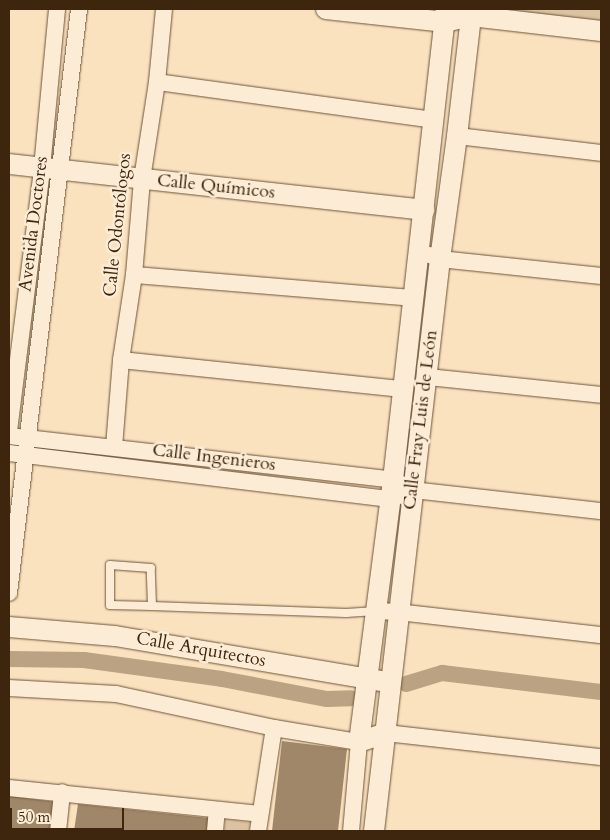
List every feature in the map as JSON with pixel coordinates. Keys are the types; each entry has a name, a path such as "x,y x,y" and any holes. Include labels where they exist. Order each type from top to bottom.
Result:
{"street":[{"name":"Avenida Doctores","path":"9,593 12,536 27,447 51,169 57,9"},
{"name":"Avenida Doctores","path":"9,431 79,9"},
{"name":"Calle Odontólogos","path":"114,447 121,360 134,275 142,179 158,82 164,9"},
{"path":"326,9 471,12 601,31"},
{"name":"Calle Fray Luis de León","path":"374,831 392,684 398,612 428,378 440,259 458,136 471,12"},
{"name":"Calle Fray Luis de León","path":"351,831 359,742 404,389 447,13"},
{"path":"158,82 434,120"},
{"path":"458,136 601,152"},
{"name":"Calle Químicos","path":"9,164 424,210"},
{"path":"419,250 440,259 601,276"},
{"path":"134,275 414,298"},
{"path":"121,360 404,389"},
{"path":"428,378 601,395"},
{"name":"Calle Ingenieros","path":"9,436 27,447 391,490"},
{"name":"Calle Ingenieros","path":"9,453 27,447 114,447 391,490"},
{"path":"391,490 413,490 601,511"},
{"path":"377,611 601,635"},
{"name":"Calle Arquitectos","path":"9,627 115,636 392,684"},
{"path":"9,688 116,694 274,728 359,742 386,733 601,757"},
{"path":"258,831 274,728"},
{"path":"9,788 260,814"},
{"path":"58,831 62,792"},
{"path":"214,831 217,810"}],"lane":[{"path":"152,606 151,568 110,565 110,604 152,606 346,613 377,611"}],"shaded area":[{"path":"493,9 601,9 601,21"},
{"path":"225,819 250,822 249,831 224,831"}],"building":[{"path":"282,741 347,749 338,831 272,831"},
{"path":"9,796 56,802 53,831 9,831"},
{"path":"78,804 209,818 207,831 74,831"}],"waterway":[{"path":"9,659 84,660 222,679 327,699 351,698"},
{"path":"406,684 442,673 601,692"}]}
